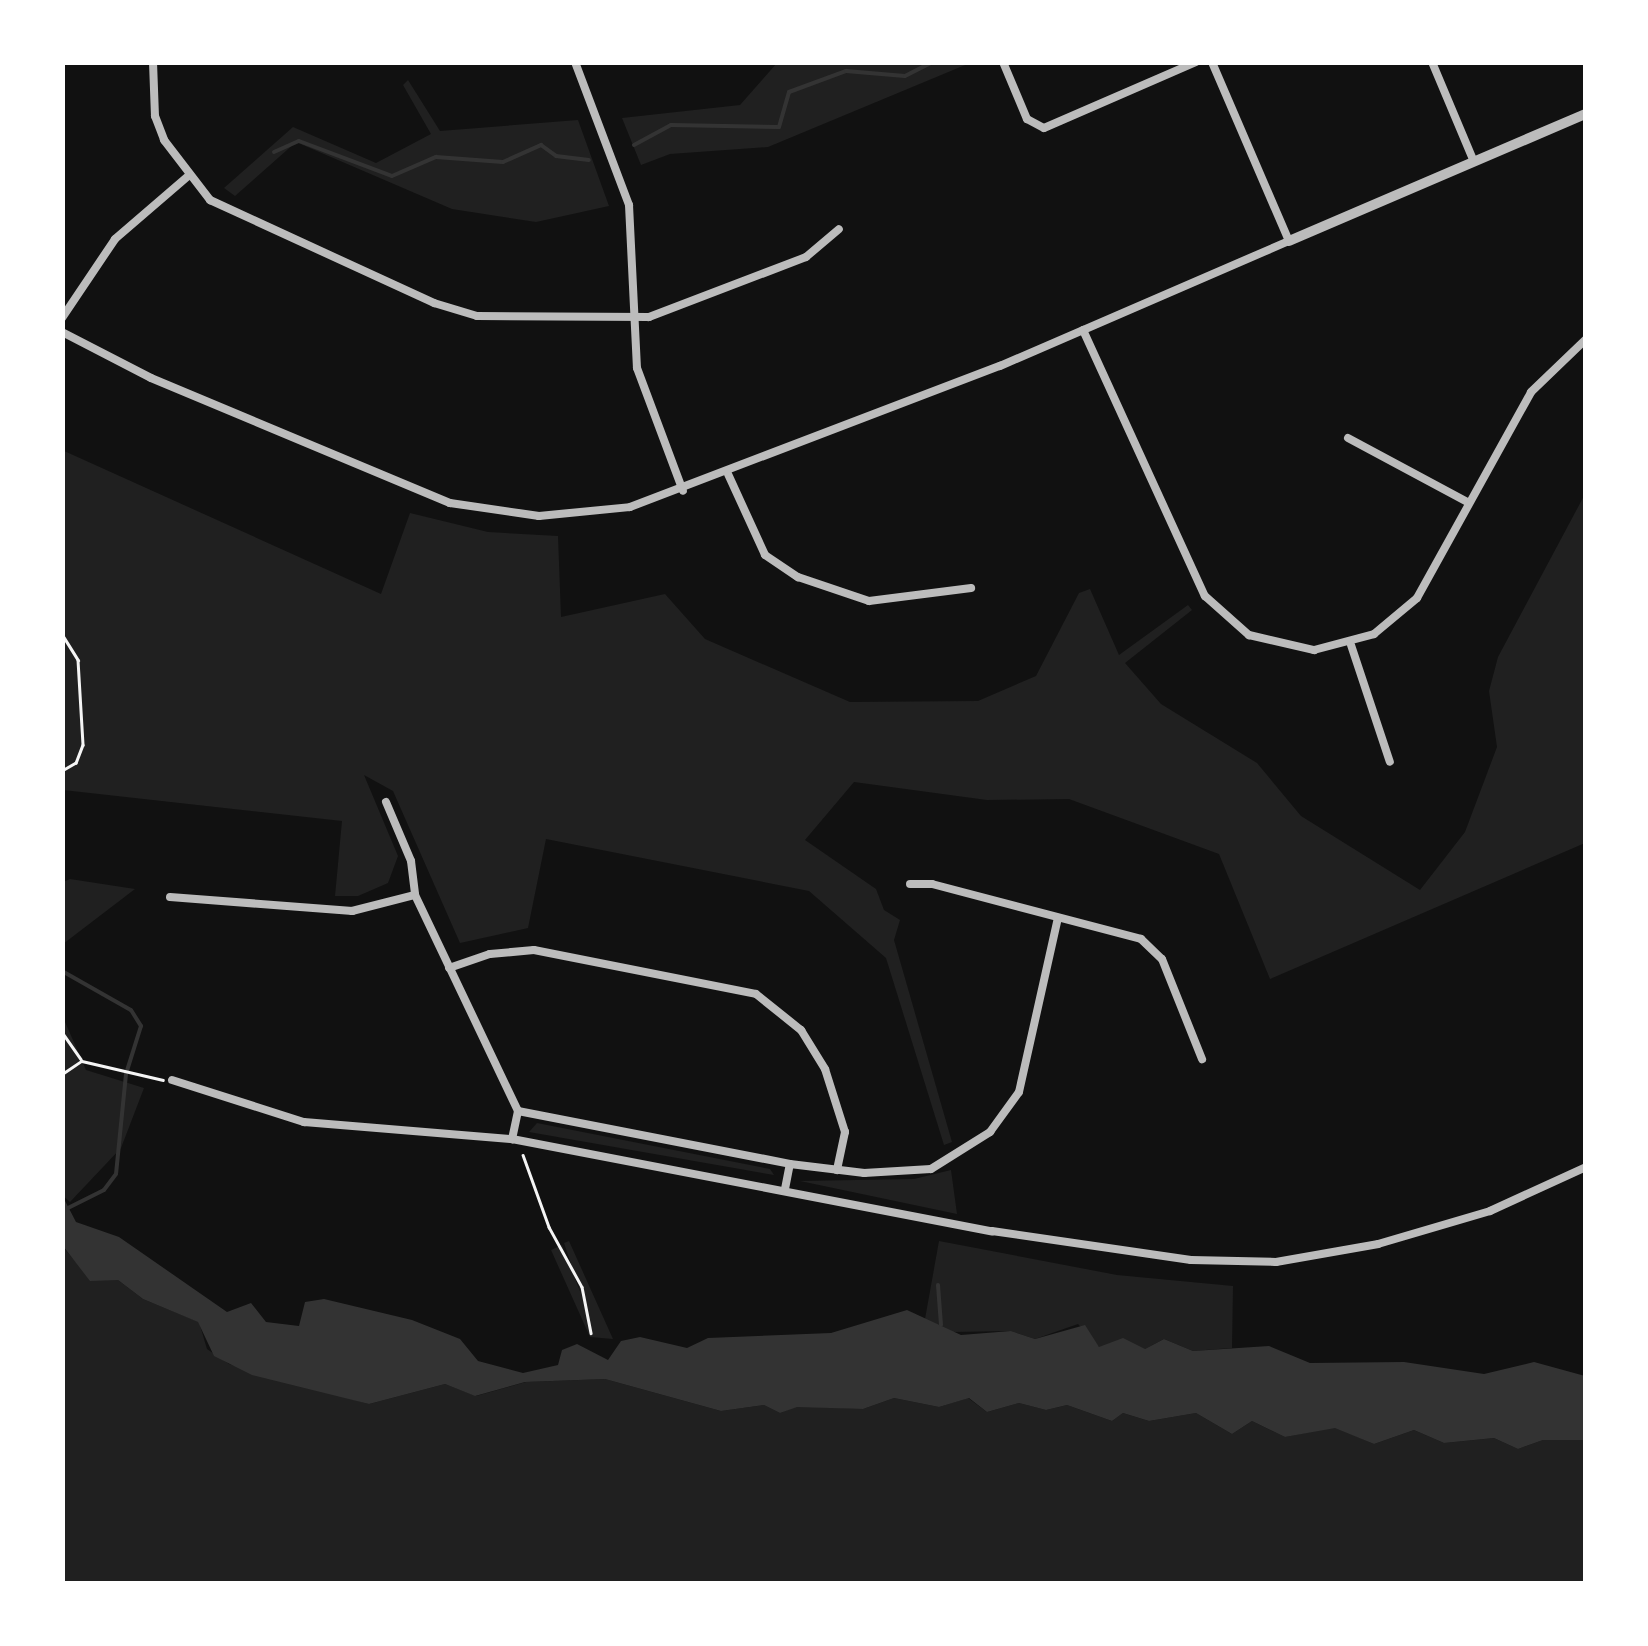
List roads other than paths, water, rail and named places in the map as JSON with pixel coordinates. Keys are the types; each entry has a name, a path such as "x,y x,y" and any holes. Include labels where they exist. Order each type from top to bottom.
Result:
{"street":[{"path":"153,62 155,116 188,176 230,214 434,303 514,320 634,318 674,310 806,257 838,228"},
{"path":"575,62 629,205 640,380 683,491"},
{"path":"1002,62 1027,119 1044,128 1196,62"},
{"path":"1212,62 1288,242"},
{"path":"1432,62 1474,162"},
{"path":"62,332 151,378 450,504 575,516 683,491 728,474 1084,330 1586,114"},
{"path":"62,318 115,239 188,176"},
{"path":"1084,330 1205,596 1229,622 1271,644 1314,650 1350,644 1386,626 1417,598 1531,392 1586,339"},
{"path":"1348,438 1469,503"},
{"path":"728,474 765,556 798,577 870,601 970,588"},
{"path":"1350,644 1390,762"},
{"path":"386,802 411,861 415,895 518,1112 512,1138"},
{"path":"910,884 932,884 1154,947 1202,1059"},
{"path":"170,897 352,912 415,895"},
{"path":"518,1112 790,1164 838,1170 930,1169 968,1151 999,1121 1027,1069 1058,918"},
{"path":"449,968 490,954 534,950 756,994 802,1030 825,1070 845,1132 838,1170"},
{"path":"172,1080 304,1122 512,1138 992,1231 1190,1260 1263,1262 1336,1254 1435,1229 1586,1167"},
{"path":"785,1189 790,1164"}],"waterway":[{"path":"634,145 671,125 779,127 789,92 846,71 905,76 932,62"},
{"path":"274,152 299,141 392,176 436,157 503,162 541,145 556,156 589,160"},
{"path":"62,971 131,1010 141,1026 126,1074 116,1174 104,1190 62,1211"},
{"path":"938,1285 941,1325"}]}
